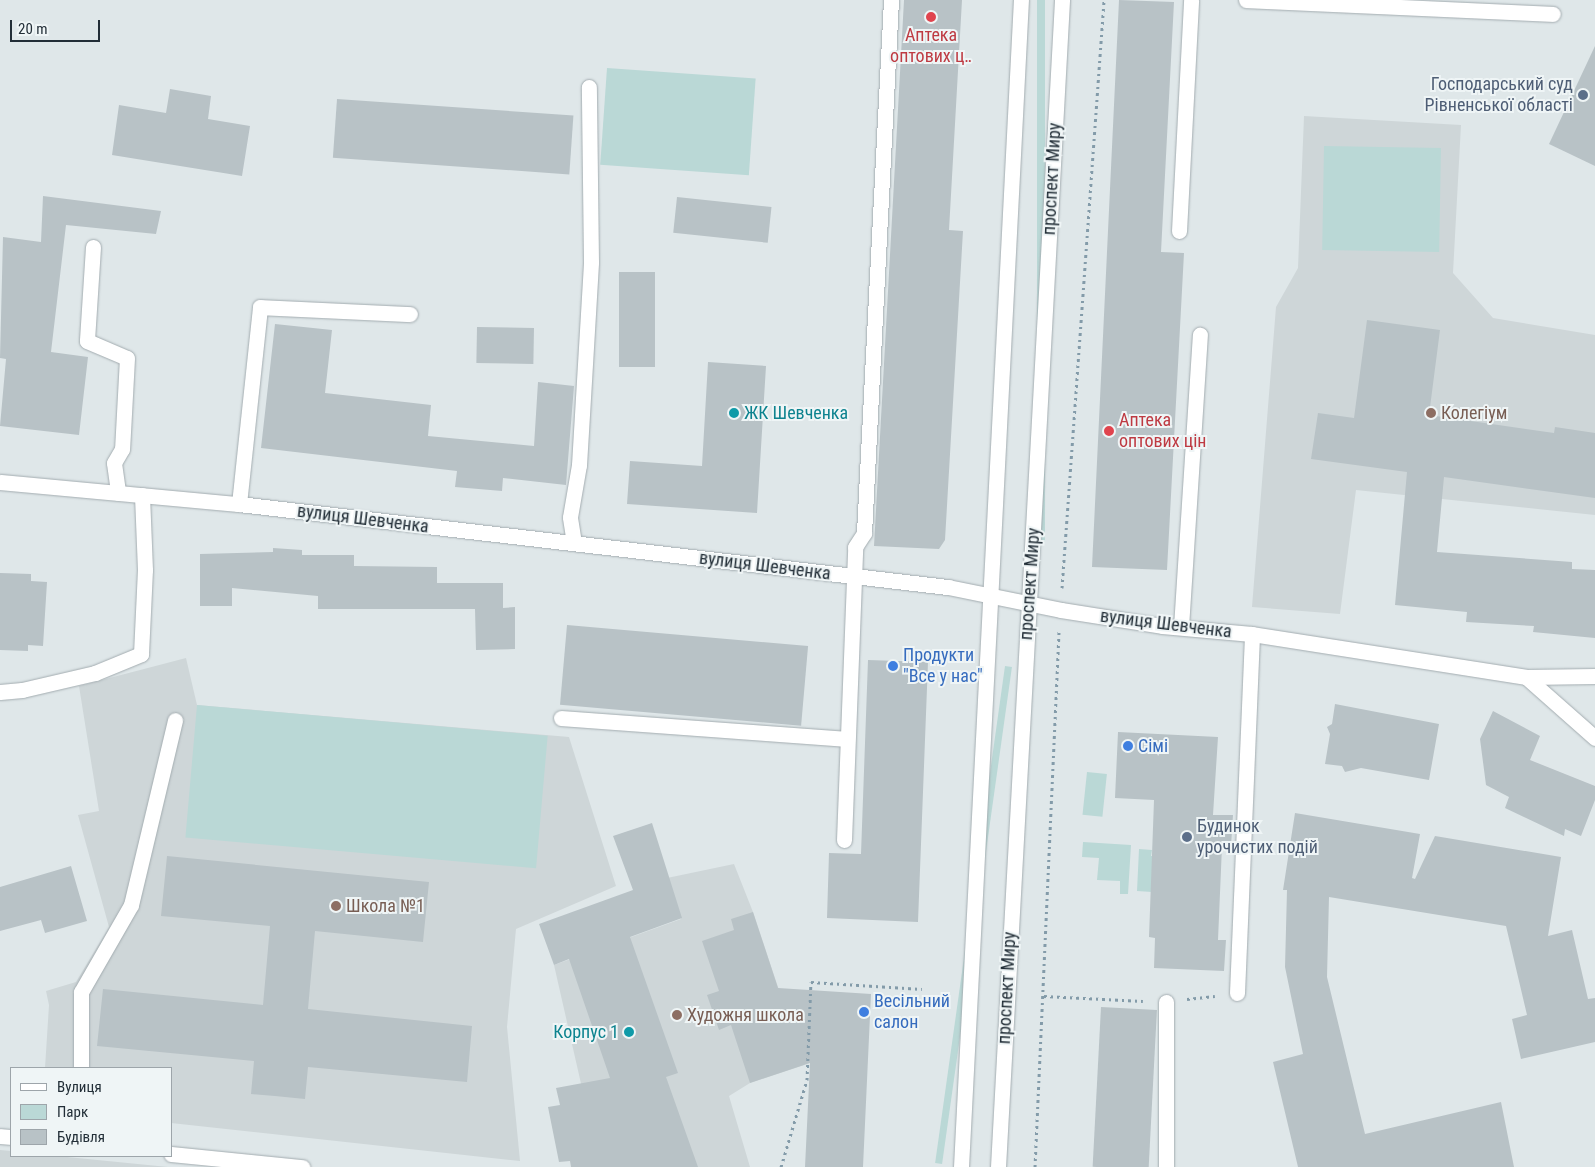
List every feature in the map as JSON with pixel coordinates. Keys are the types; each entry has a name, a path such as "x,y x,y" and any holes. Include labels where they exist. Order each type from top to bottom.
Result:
{"street":[{"path":"844,840 855,547 864,533 891,0"},
{"path":"961,1167 1021,0"},
{"name":"проспект Миру","path":"998,1167 1062,0"},
{"path":"1179,231 1191,0"},
{"path":"1246,0 1553,14"},
{"path":"574,543 570,517 579,465 592,262 589,87"},
{"path":"93,247 88,341 127,358 122,449 114,463 118,493"},
{"path":"239,504 260,307 410,314"},
{"path":"1181,627 1200,336"},
{"name":"вулиця Шевченка","path":"0,482 239,504 855,576 989,594 1061,610 1181,627 1252,634 1526,677 1595,676"},
{"path":"0,692 22,690 95,673 141,654 145,570 142,495"},
{"path":"1237,993 1252,634"},
{"path":"1526,677 1595,738"},
{"path":"561,718 847,740"},
{"path":"81,1067 80,992 132,905 175,720"},
{"path":"1166,1002 1166,1167"},
{"path":"172,1154 302,1167"}],"path":[{"path":"1035,1167 1061,610 1104,0"},
{"path":"781,1167 807,1080 811,982 922,989"},
{"path":"1044,996 1166,1002 1237,993"}],"shaded area":[{"name":"Колегіум","path":"1304,116 1461,125 1453,273 1493,318 1595,335 1595,515 1356,490 1340,614 1252,607 1276,307 1298,268"},
{"name":"Школа №1","path":"186,658 197,705 569,737 616,886 516,929 507,1027 520,1161 172,1123 172,1067 45,1067 49,1005 46,991 76,982 109,927 78,815 99,811 79,686"},
{"name":"Художня школа","path":"734,864 753,912 804,1065 750,1083 729,1096 750,1167 600,1167 554,965 681,919 667,878"},
{"path":"0,1150 10,1151 10,1157 67,1157 168,1167 0,1167"}],"green space":[{"path":"1037,0 1045,0 1045,542 1037,542"},
{"path":"607,68 756,78 749,175 600,165"},
{"path":"1324,146 1441,148 1439,252 1322,250"},
{"path":"1005,666 1012,667 942,1164 935,1163"},
{"path":"197,705 548,736 536,868 185,837"},
{"path":"1087,772 1107,774 1102,817 1083,815"},
{"path":"1083,842 1131,845 1128,894 1120,894 1120,881 1097,880 1099,858 1082,857"},
{"path":"1139,849 1152,850 1151,856 1161,856 1152,892 1137,891"}],"building":[{"path":"904,0 962,0 949,230 963,231 945,540 939,549 874,546"},
{"path":"1119,0 1174,2 1161,252 1184,253 1167,570 1092,567"},
{"name":"Господарський суд Рівненської області","path":"1595,46 1595,166 1549,144"},
{"path":"170,89 211,96 208,119 250,126 242,176 112,155 119,105 166,113"},
{"path":"337,99 573,116 569,174 333,158"},
{"path":"43,196 161,211 156,234 66,225 51,352 88,357 79,435 0,426 6,359 0,358 3,237 41,242"},
{"path":"677,197 771,207 768,243 673,233"},
{"path":"619,272 655,272 655,367 619,367"},
{"path":"1367,320 1440,330 1429,415 1554,433 1555,427 1595,433 1595,498 1444,477 1437,552 1572,562 1572,569 1595,570 1595,638 1533,632 1534,626 1466,622 1467,612 1395,605 1407,472 1311,459 1318,413 1354,418"},
{"path":"275,324 332,330 325,393 431,405 428,436 534,446 538,382 574,386 566,485 503,478 502,491 455,487 457,471 261,448"},
{"path":"477,327 534,328 533,364 476,363"},
{"name":"ЖК Шевченка","path":"708,362 766,366 757,513 627,504 630,461 702,466"},
{"path":"273,548 302,550 302,555 354,555 354,566 437,567 437,583 503,583 503,608 515,607 515,649 476,650 475,609 318,609 318,596 232,588 232,606 200,606 200,554 273,552"},
{"path":"0,573 31,574 31,581 47,582 43,646 28,645 28,651 0,650"},
{"path":"567,625 808,646 801,726 560,705"},
{"path":"868,660 928,662 918,922 827,918 829,853 861,854"},
{"path":"1335,704 1439,724 1429,780 1361,768 1345,772 1342,766 1325,764 1330,734 1327,727 1332,724"},
{"path":"1493,711 1540,736 1530,760 1595,786 1595,800 1581,836 1565,829 1564,836 1505,808 1509,797 1486,785 1480,739"},
{"path":"1118,732 1218,737 1213,815 1233,815 1231,846 1222,846 1218,940 1226,940 1224,971 1154,968 1155,938 1149,937 1154,800 1115,798"},
{"path":"1295,813 1420,834 1412,878 1415,879 1435,836 1561,857 1548,936 1572,930 1588,999 1595,998 1595,1042 1521,1059 1512,1019 1527,1015 1506,926 1329,897 1327,977 1365,1134 1501,1102 1514,1167 1298,1167 1273,1062 1303,1054 1285,967 1287,890 1283,890"},
{"path":"652,823 682,918 630,937 678,1073 666,1077 698,1167 571,1167 570,1161 559,1162 548,1107 560,1105 556,1088 610,1078 569,959 554,965 539,924 633,890 613,836"},
{"name":"Школа №1","path":"167,856 429,882 423,942 315,931 308,1009 472,1026 467,1082 308,1067 305,1099 251,1094 254,1061 97,1046 103,989 263,1005 270,926 161,916"},
{"path":"71,866 87,921 45,933 41,920 0,931 0,887"},
{"path":"753,912 778,988 871,994 863,1167 805,1167 810,1063 750,1083 731,1025 719,1030 707,995 719,991 702,941 734,930 731,919"},
{"path":"1101,1007 1157,1010 1149,1167 1093,1167"}],"place":[{"name":"Аптека оптових ц‥","path":"931,17"},
{"name":"Господарський суд Рівненської області","path":"1583,95"},
{"name":"ЖК Шевченка","path":"734,413"},
{"name":"Колегіум","path":"1431,413"},
{"name":"Аптека оптових цін","path":"1109,431"},
{"name":"Продукти \"Все у нас\"","path":"893,666"},
{"name":"Сімі","path":"1128,746"},
{"name":"Будинок урочистих подій","path":"1187,837"},
{"name":"Школа №1","path":"336,906"},
{"name":"Весільний салон","path":"864,1012"},
{"name":"Художня школа","path":"677,1015"},
{"name":"Корпус 1","path":"629,1032"}]}
